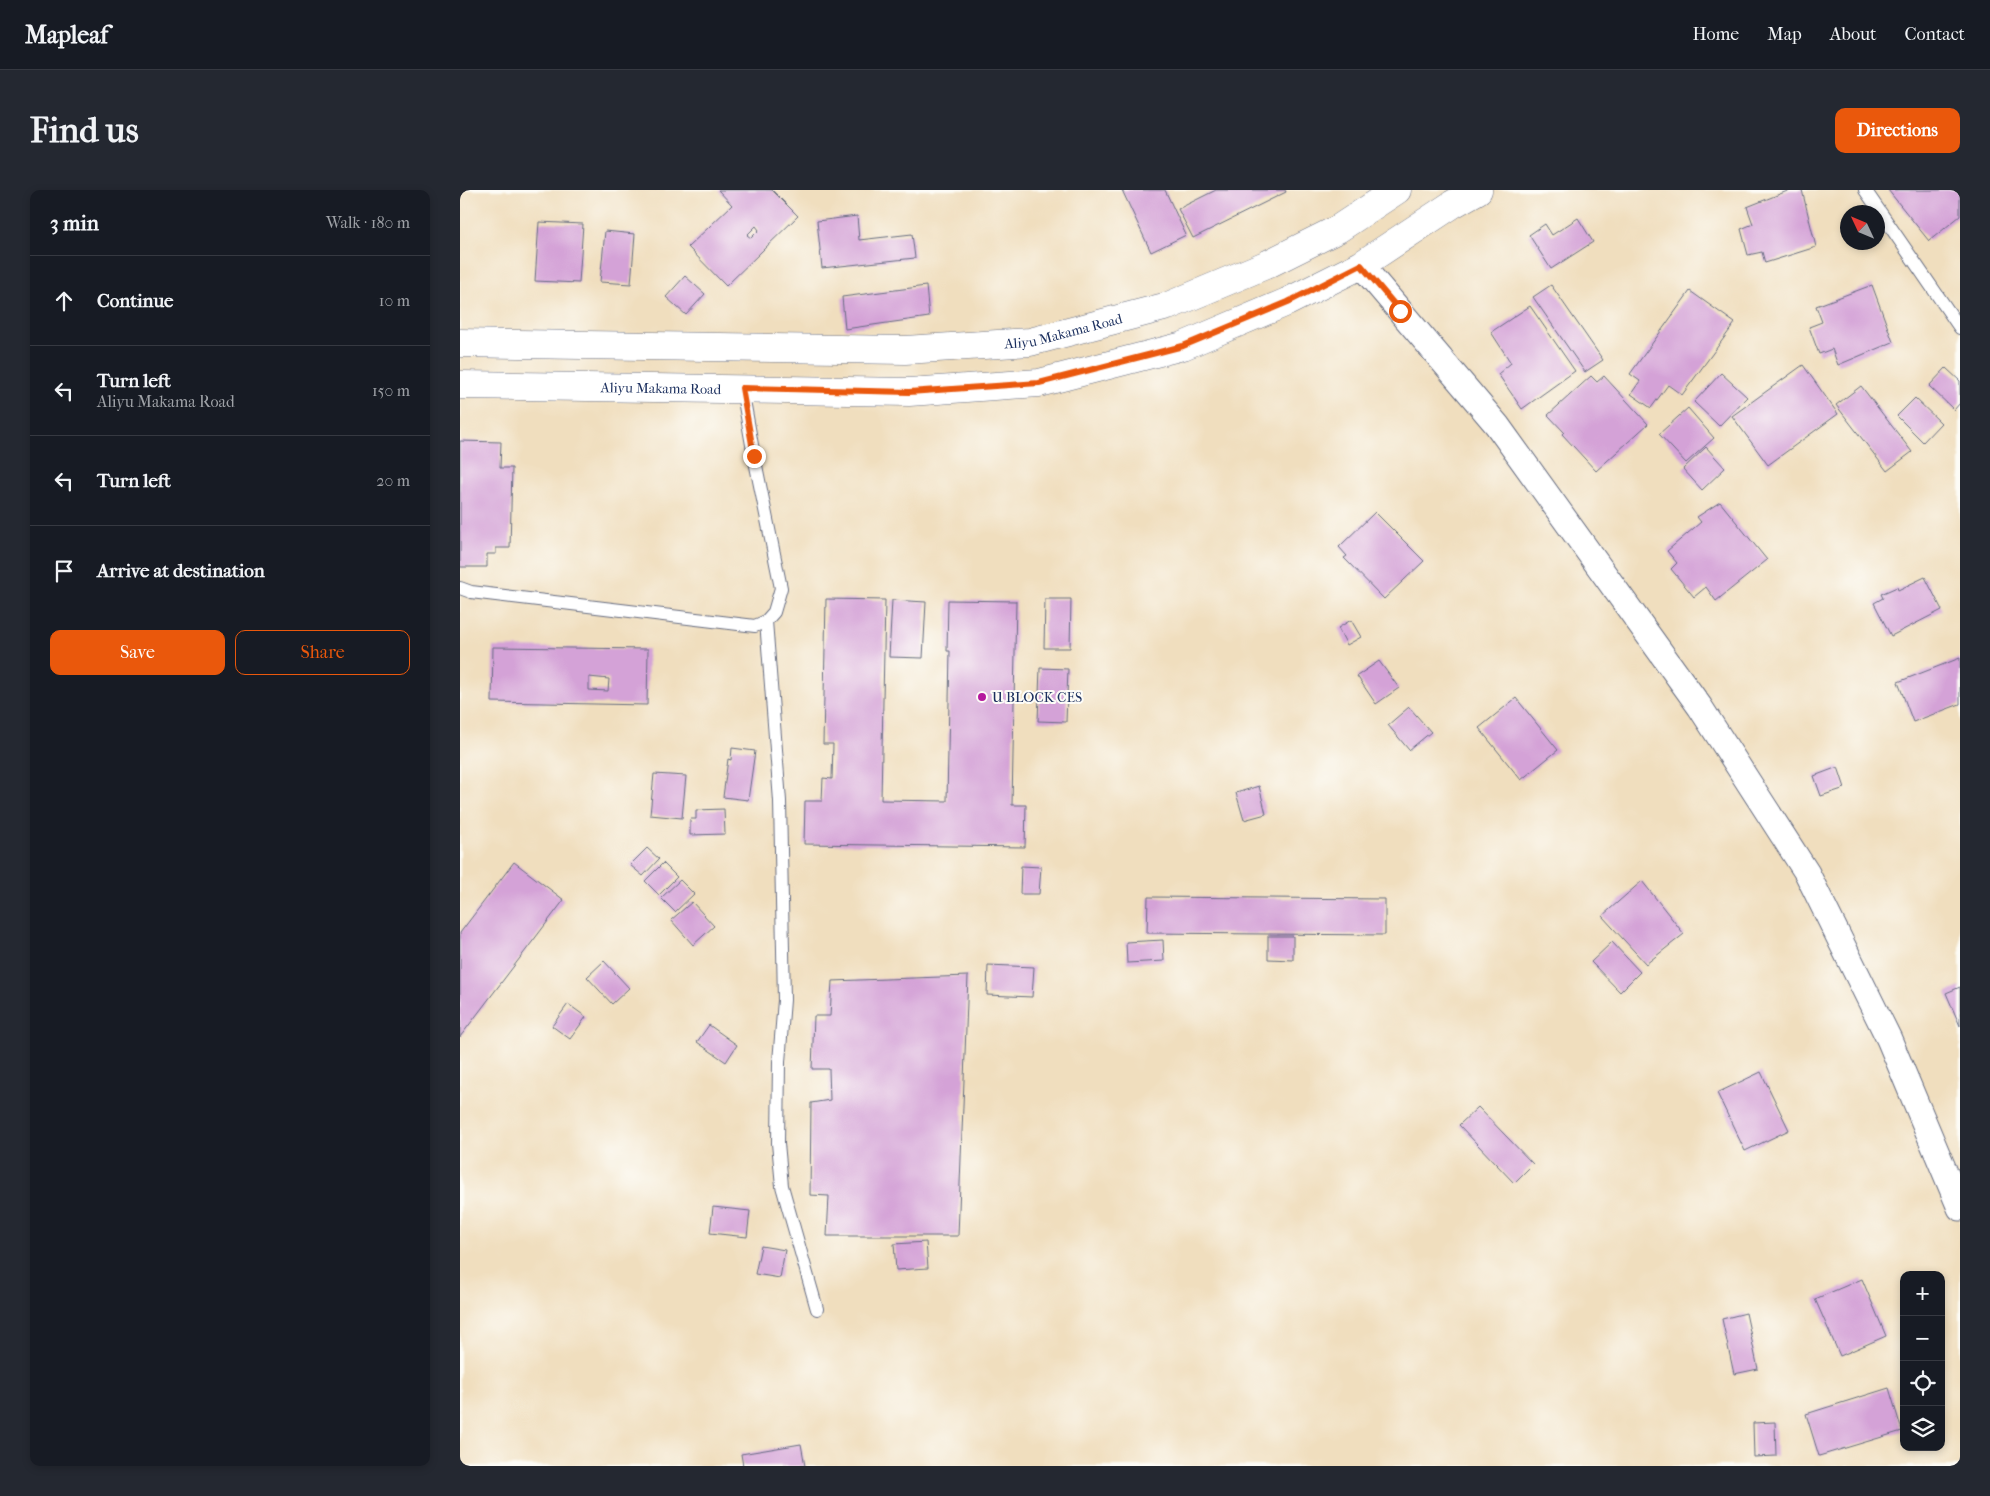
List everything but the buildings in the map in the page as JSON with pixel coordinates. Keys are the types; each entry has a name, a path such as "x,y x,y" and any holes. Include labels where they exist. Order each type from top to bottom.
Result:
{"street":[{"name":"Aliyu Makama Road","path":"460,343 904,350 1030,342 1168,306 1268,264 1338,229 1397,190"},
{"name":"Aliyu Makama Road","path":"460,385 909,392 1039,383 1183,346 1288,302 1361,265 1453,204 1478,190"},
{"path":"1361,265 1498,425 1700,707 1807,873 1889,1039 1960,1208"}],"lane":[{"path":"1865,190 1960,328"},
{"path":"460,588 470,592 755,626 766,622 774,612 781,588 742,388"},
{"path":"766,622 780,811 784,1000 779,1062 778,1143 782,1186 817,1309"}],"place":[{"name":"U BLOCK CES","path":"982,697"}],"route":[{"path":"754,456 742,388 909,392 1039,383 1183,346 1288,302 1361,265 1400,311"}]}
